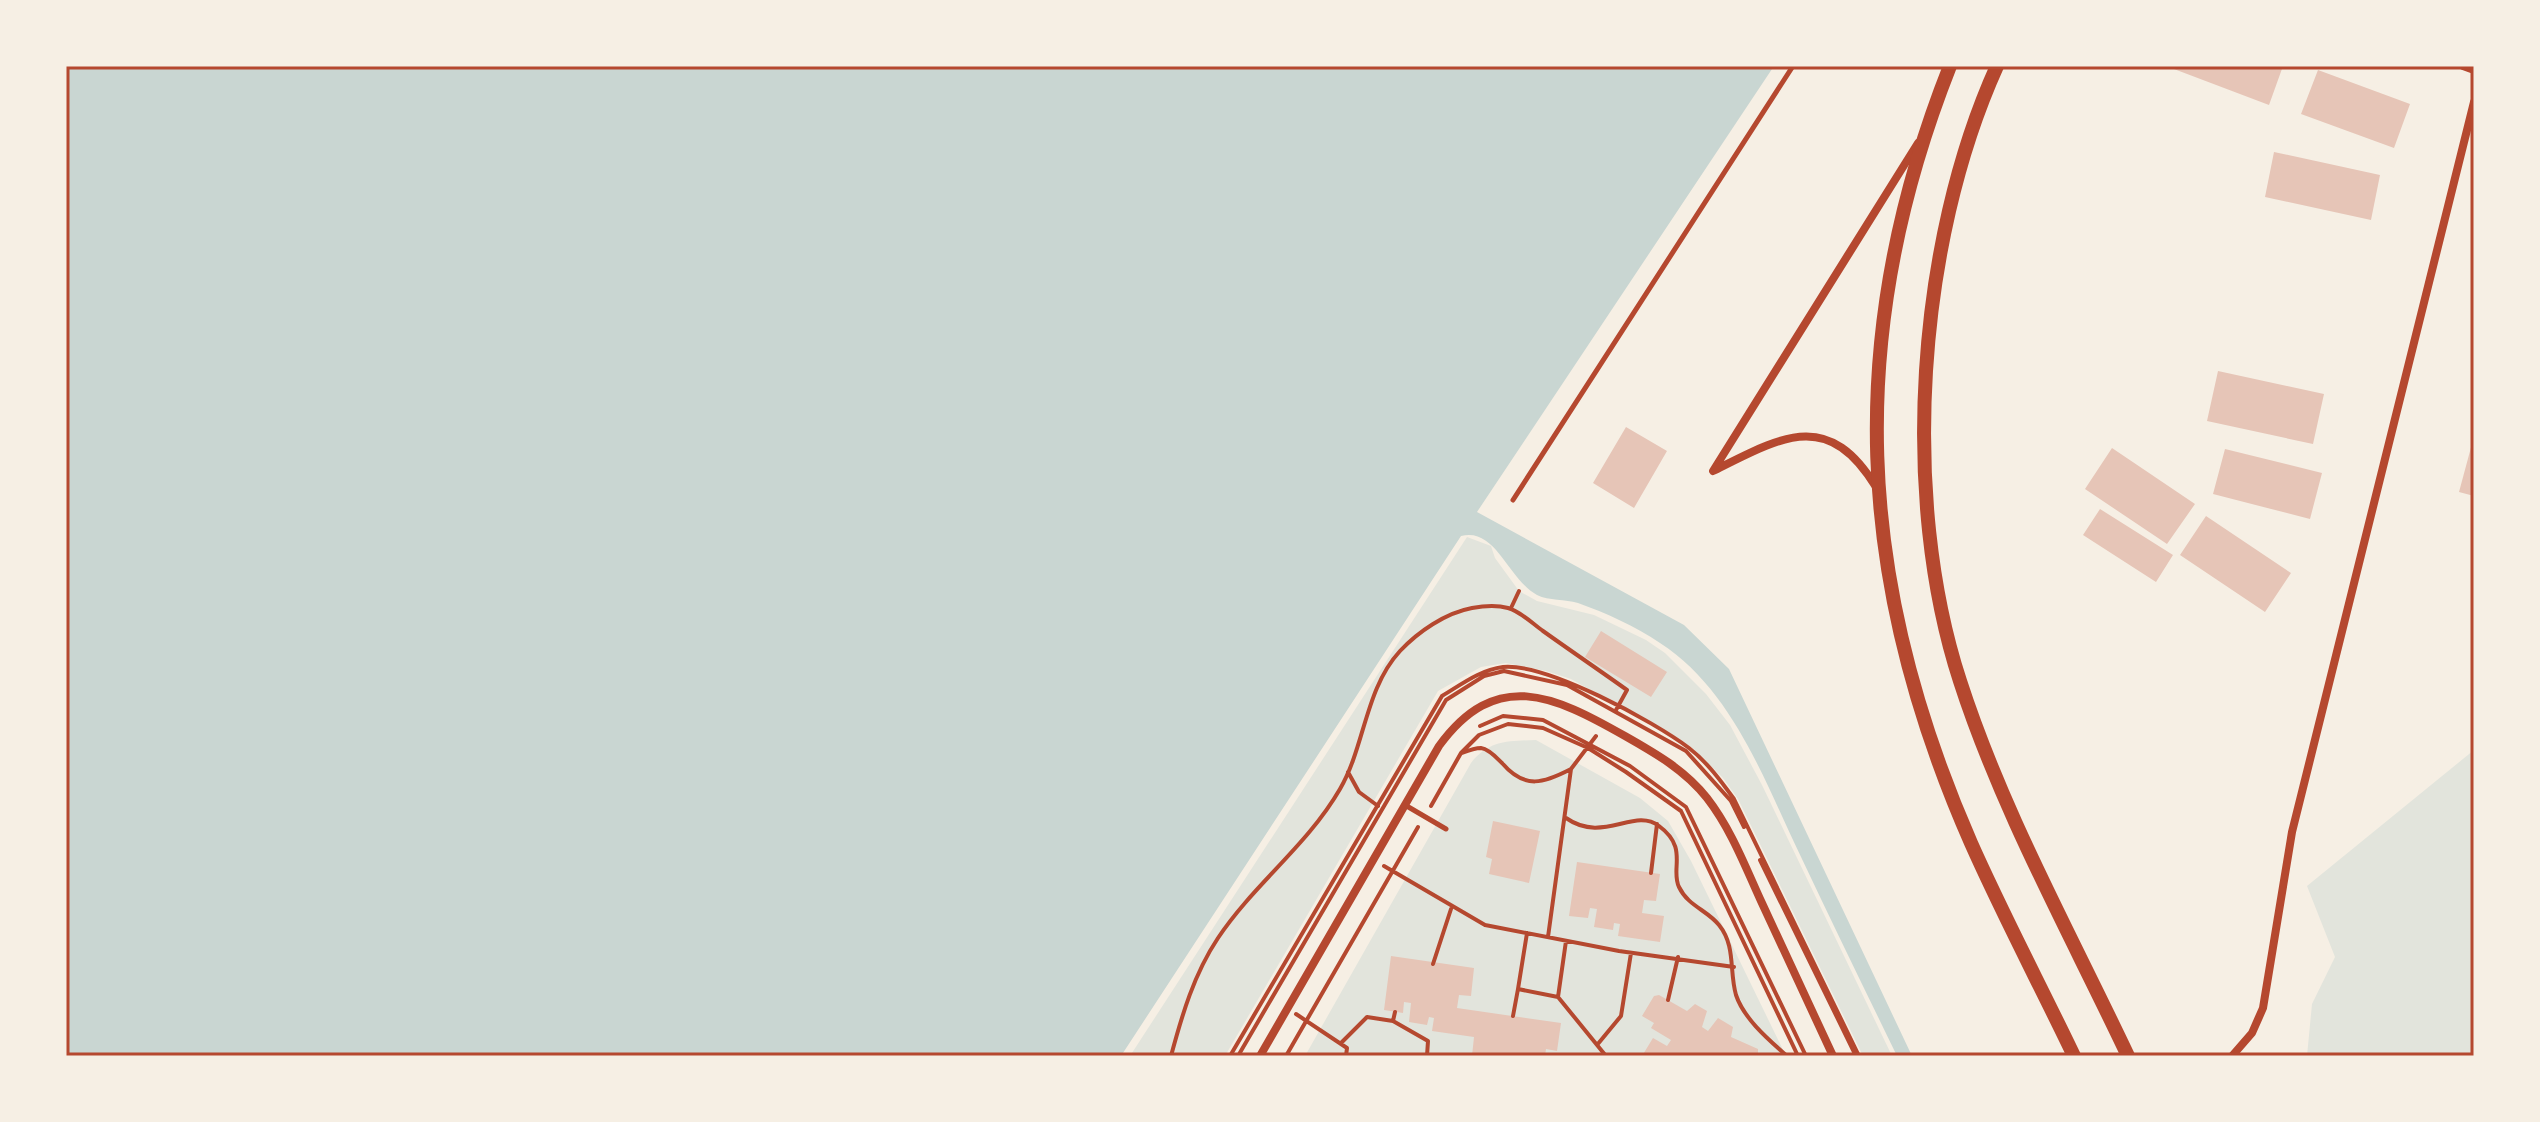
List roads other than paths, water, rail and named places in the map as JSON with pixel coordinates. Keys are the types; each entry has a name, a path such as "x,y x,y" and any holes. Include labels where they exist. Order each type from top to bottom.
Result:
{"main road":[{"path":"1950,66 1902,208 1888,275 1876,394 1878,489 1889,574 1907,662 1934,746 1971,841 2074,1056"},
{"path":"1997,66 1958,176 1931,321 1923,455 1936,581 1959,679 1984,750 2128,1056"}],"street":[{"path":"2463,66 2474,70"},
{"path":"2232,1056 2252,1033 2263,1008 2292,832 2474,102"},
{"path":"1878,489 1863,465 1842,445 1825,438 1804,435 1713,471 1927,129"},
{"path":"1260,1056 1404,805 1452,729 1484,703 1527,694 1550,699 1605,725 1672,765 1707,797 1721,819 1833,1056"}],"lane":[{"path":"1513,500 1793,66"},
{"path":"1404,805 1446,829"}]}
